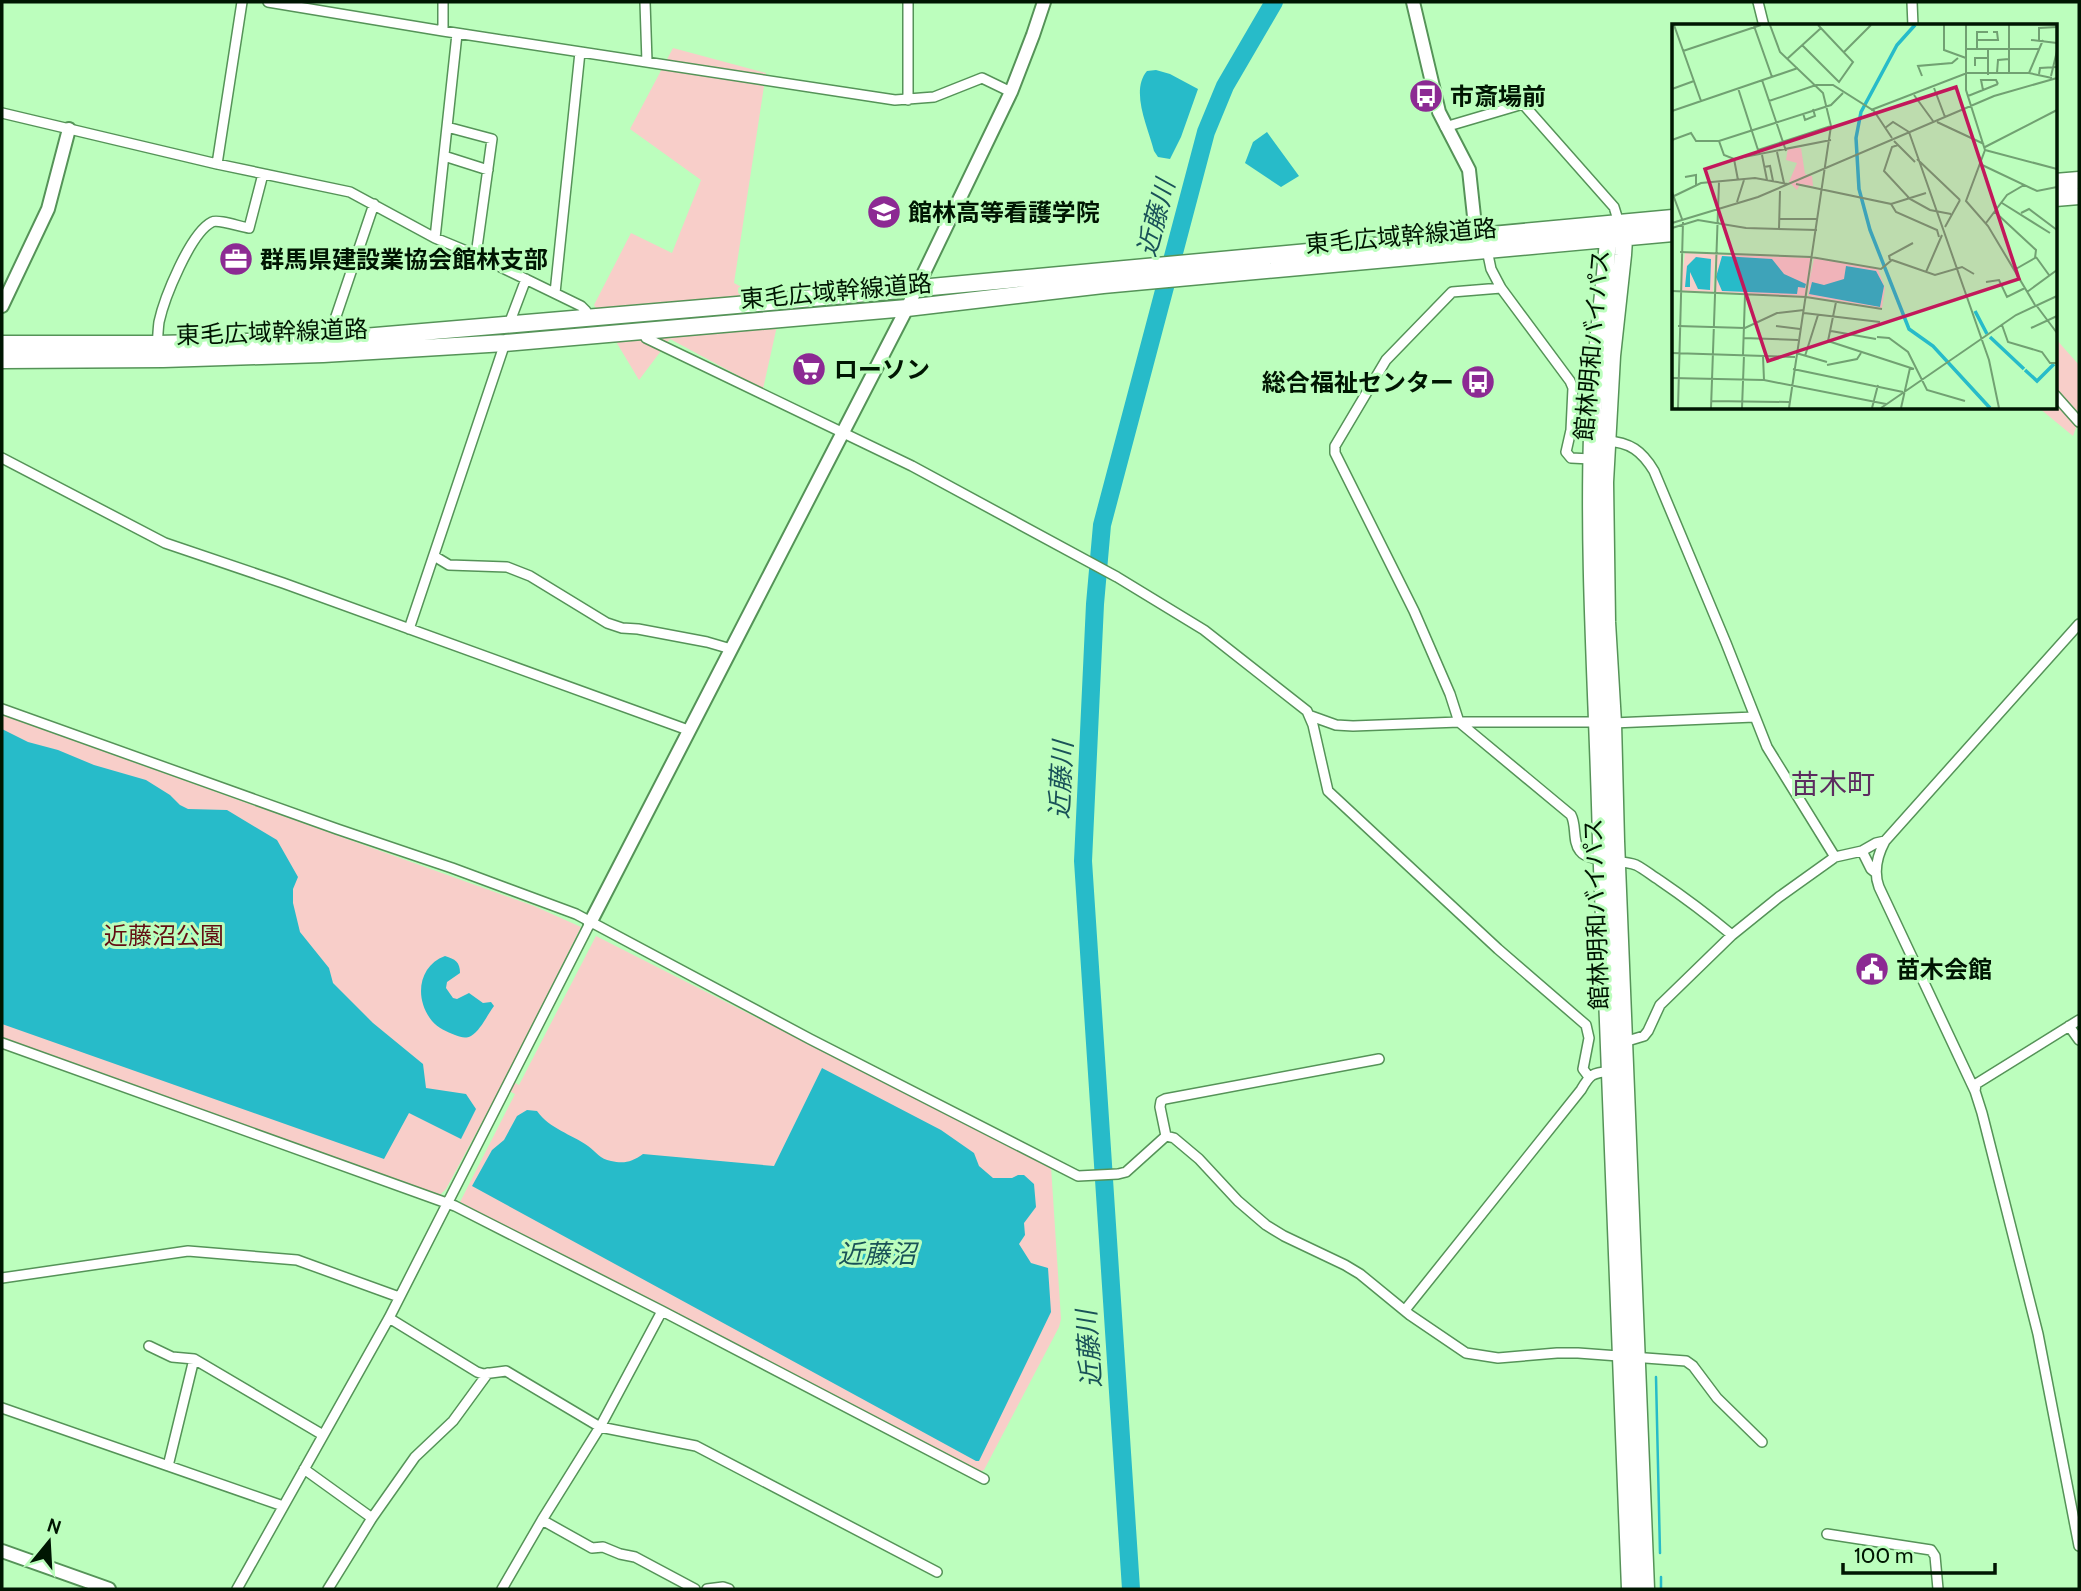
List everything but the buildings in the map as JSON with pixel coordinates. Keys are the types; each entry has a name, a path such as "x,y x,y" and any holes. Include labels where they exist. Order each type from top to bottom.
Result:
{"highway":[{"path":"2056,182 2079,180"},
{"path":"2056,198 2079,196"},
{"name":"東毛広域幹線道路","path":"1186,270 1315,267 1487,250 1617,234 1672,218"},
{"name":"東毛広域幹線道路","path":"2,360 309,355 505,343 907,308 1149,274 1476,235 1672,233"},
{"name":"館林明和バイパス","path":"1617,234 1606,441 1605,518 1611,1071 1628,1356 1646,1589"},
{"name":"館林明和バイパス","path":"1606,723 1593,620 1591,459 1597,354 1617,234"},
{"name":"東毛広域幹線道路","path":"2,344 328,340 916,288 1149,274"},
{"name":"館林明和バイパス","path":"1610,860 1624,1042 1630,1589"}],"street":[{"path":"218,164 242,2"},
{"path":"268,2 443,32 895,100 934,97 982,78 1011,92"},
{"path":"443,2 443,32"},
{"path":"645,2 647,62"},
{"path":"908,2 908,100"},
{"path":"237,1589 389,1318 688,730 843,434 1011,92 1044,2"},
{"path":"1413,2 1439,112 1469,170 1476,235"},
{"path":"1758,2 1764,24"},
{"path":"1913,2 1913,24"},
{"path":"435,238 457,34"},
{"path":"555,293 580,52"},
{"path":"1446,127 1523,104 1614,207 1617,234"},
{"path":"2,113 350,192 435,238 581,306 589,318"},
{"path":"447,127 492,139 476,255"},
{"path":"2,306 48,209 69,129"},
{"path":"444,156 488,170"},
{"path":"157,344 164,305 180,265 197,237 211,222 249,228 263,174"},
{"path":"328,340 374,204"},
{"path":"1487,250 1491,269 1502,288 1573,388 1571,430 1565,447 1567,456 1591,459"},
{"path":"509,324 526,279"},
{"path":"1502,288 1452,292 1386,360 1334,449 1419,621 1459,722 1566,809 1574,819 1578,849 1587,856 1640,867 1688,899 1732,935"},
{"path":"642,330 646,338 912,466 1114,575 1204,630 1307,711 1311,716 1328,791 1498,949 1586,1025 1589,1038 1583,1069 1589,1077"},
{"path":"410,629 505,343"},
{"path":"2056,397 2079,422"},
{"path":"1606,441 1633,447 1642,454 1654,471 1767,747 1835,857"},
{"path":"2,457 165,543 688,730"},
{"path":"434,556 449,565 507,567 530,576 607,623 622,628 707,642 731,649"},
{"path":"2077,629 1885,841 1875,873 1879,887 1975,1091 2038,1334 2075,1506 2079,1546"},
{"path":"2,709 576,914 810,1039 1082,1176 1126,1172 1166,1136"},
{"path":"1311,716 1336,725 1353,726 1754,718"},
{"path":"1624,1042 1639,1038 1648,1031 1660,1005 1732,935 1779,897 1835,857 1885,841"},
{"path":"1862,850 1875,873"},
{"path":"1975,1091 1976,1084 2079,1020"},
{"path":"2069,1027 2079,1040"},
{"path":"2,1043 447,1202 984,1479"},
{"path":"1166,1136 1160,1107 1161,1101 1165,1099 1378,1059"},
{"path":"1405,1310 1589,1077 1594,1073 1611,1071"},
{"path":"1166,1136 1174,1138 1199,1159 1238,1201 1266,1225 1352,1269 1466,1353 1498,1358 1557,1353 1686,1361 1693,1366 1717,1398 1762,1442"},
{"path":"2,1278 188,1251 296,1260 399,1297"},
{"path":"502,1589 600,1427 662,1311"},
{"path":"389,1318 477,1372 506,1371 600,1427 696,1446 937,1572"},
{"path":"149,1346 172,1357 194,1359 323,1435"},
{"path":"168,1466 194,1359"},
{"path":"328,1589 372,1518 415,1457 453,1420 488,1373"},
{"path":"2,1408 283,1506"},
{"path":"304,1469 372,1518"},
{"path":"542,1520 592,1548 603,1547 635,1557 695,1589"},
{"path":"1827,1534 1931,1550 1935,1556 1938,1589"},
{"path":"2,1551 108,1589"},
{"path":"707,1589 729,1589"}],"green space":[{"path":"673,48 766,73 734,283 781,308 763,389 670,339 639,380 594,305 631,233 672,253 701,180 630,129"},
{"path":"2056,339 2079,365 2079,419 2073,436 2041,410 2056,410"},
{"name":"近藤沼公園","path":"2,715 534,906 581,927 506,1078 519,1085 596,936 1051,1167 1061,1319 984,1470 978,1472 663,1311 460,1202 515,1094 501,1087 446,1189 440,1195 2,1040"}],"water":[{"path":"1156,70 1170,74 1198,89 1170,159 1158,157 1154,151 1140,99 1142,79 1147,71"},
{"path":"1267,132 1299,176 1281,187 1245,163 1253,142"},
{"path":"2,729 28,742 146,780 188,809 227,810 277,840 298,877 293,889 293,903 300,932 329,968 333,983 373,1023 423,1064 426,1088 466,1094 476,1109 461,1139 409,1113 384,1159 2,1024"},
{"path":"445,956 456,961 460,969 460,973 447,982 446,988 453,998 457,999 469,993 483,1003 491,1002 494,1006 478,1030 469,1037 455,1035 437,1026 426,1012 423,1003 421,993 424,975 429,967"},
{"name":"近藤沼","path":"822,1068 941,1130 974,1153 979,1166 993,1178 1024,1175 1034,1184 1036,1207 1024,1223 1025,1235 1019,1244 1031,1263 1048,1268 1051,1312 979,1461 472,1186 492,1150 504,1140 517,1116 527,1110 537,1111 554,1127 611,1161 628,1162 643,1154 774,1166"}],"waterway":[{"name":"近藤川","path":"1131,1589 1083,861 1095,604 1102,525 1206,132 1225,86 1274,2"},
{"path":"1656,1377 1660,1553"},
{"path":"1661,1577 1661,1589"}],"place":[{"name":"市斎場前","path":"1426,96"},
{"name":"館林高等看護学院","path":"884,212"},
{"name":"群馬県建設業協会館林支部","path":"236,259"},
{"name":"ローソン","path":"809,369"},
{"name":"総合福祉センター","path":"1478,382"},
{"name":"苗木会館","path":"1872,969"}],"district":[{"name":"苗木町","path":"1833,784"}]}
